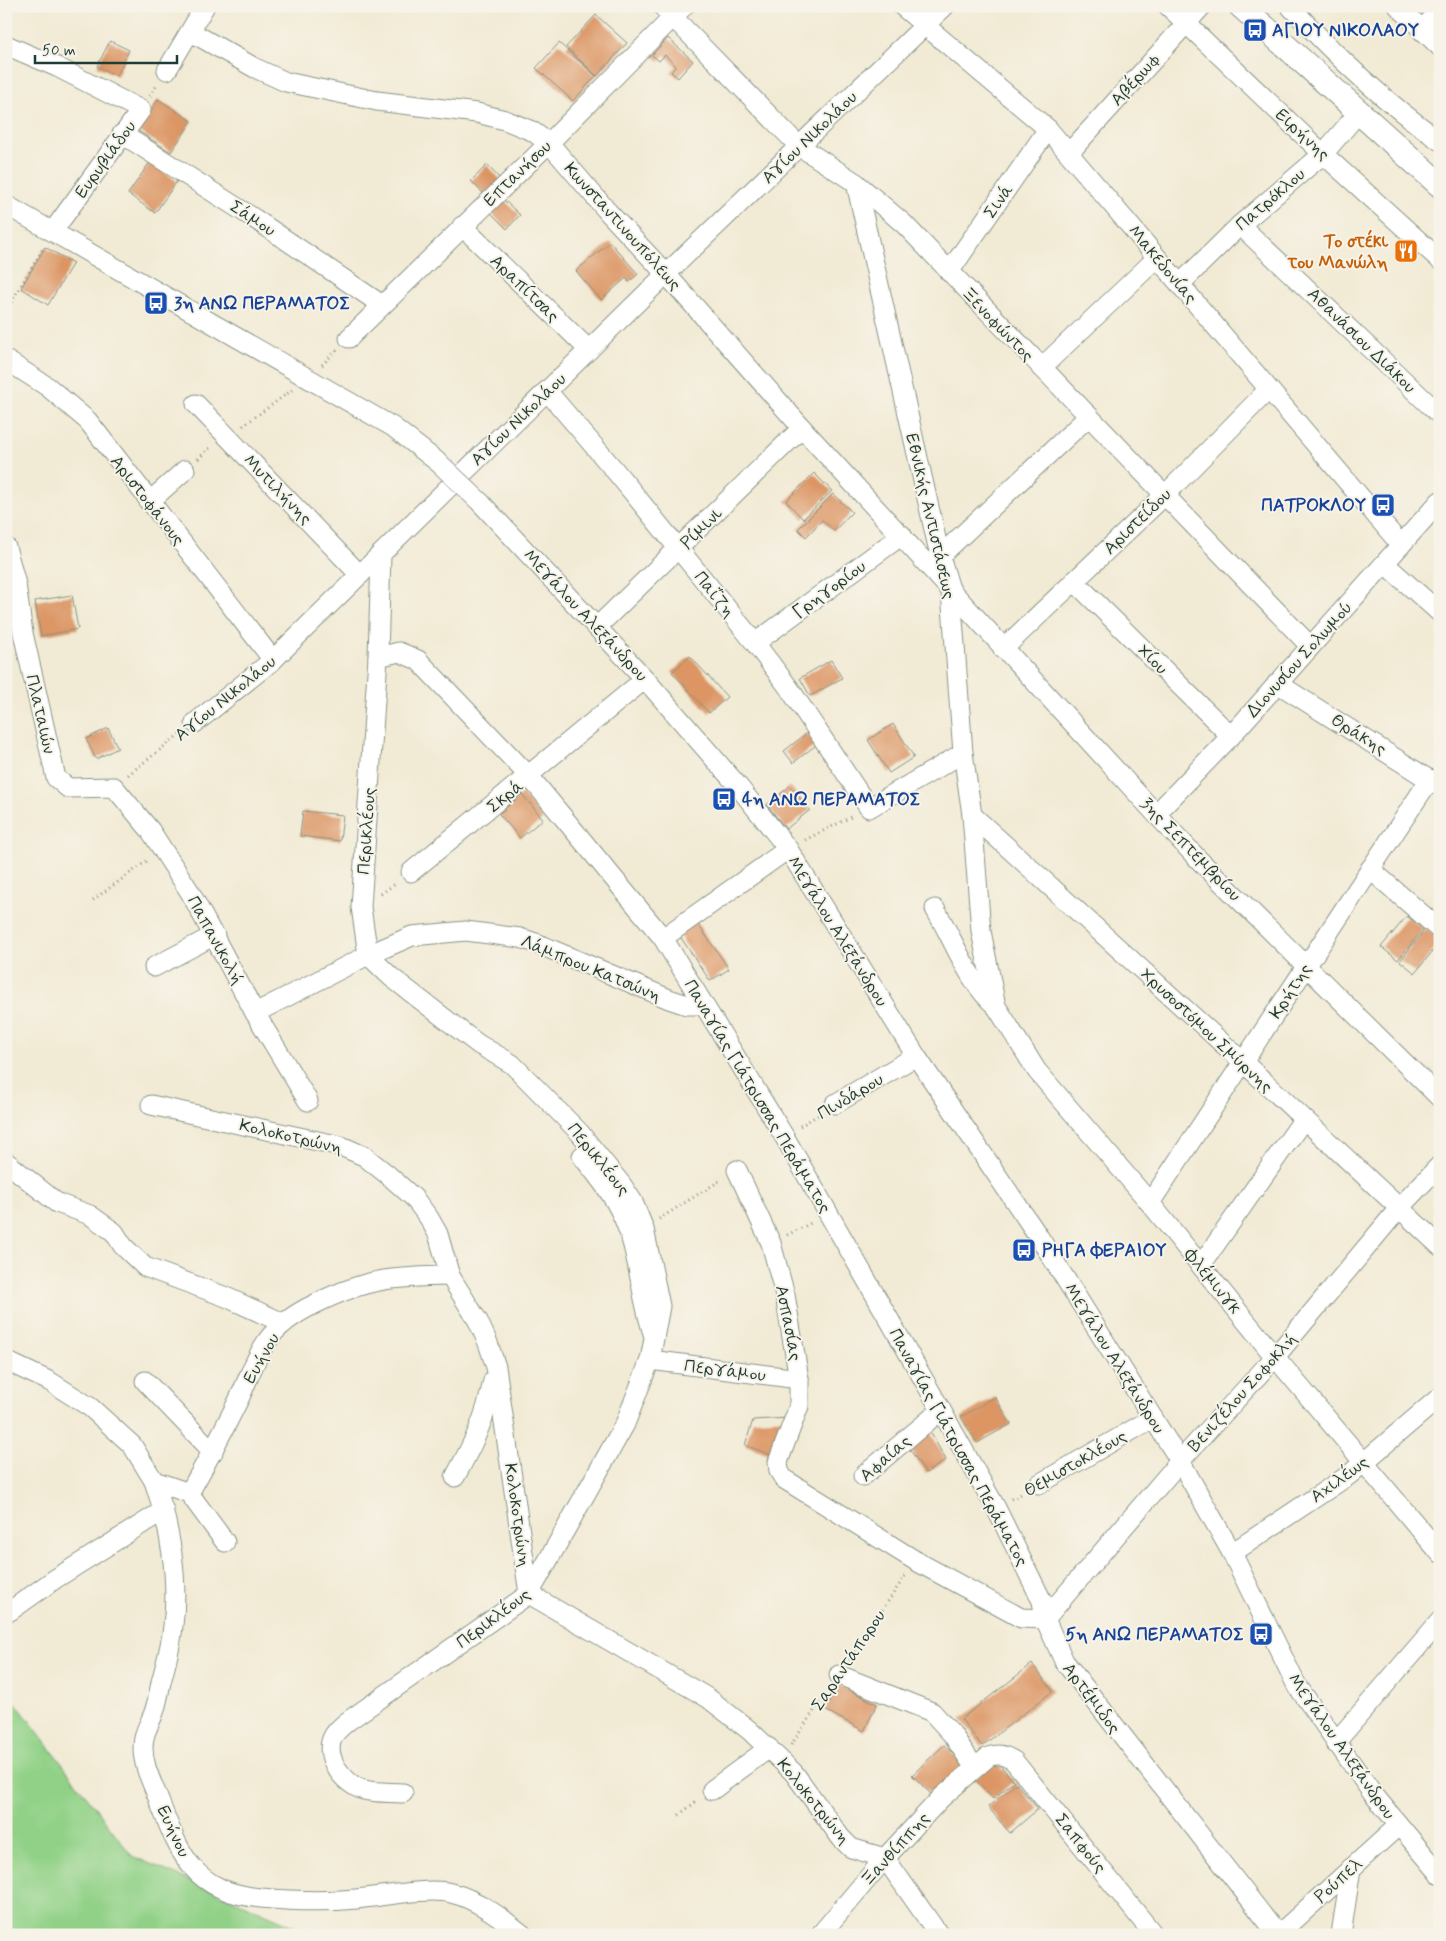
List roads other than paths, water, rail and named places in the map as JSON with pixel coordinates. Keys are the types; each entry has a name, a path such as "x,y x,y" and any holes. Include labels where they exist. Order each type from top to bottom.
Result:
{"main road":[{"path":"1241,6 1440,185"}],"street":[{"path":"167,70 191,32 204,6"},
{"name":"Μακεδονίας","path":"902,6 1048,129 1401,545"},
{"name":"Αγίου Νικολάου","path":"195,723 272,660 666,274 944,6"},
{"name":"Ειρήνης","path":"1168,6 1323,154 1440,260"},
{"name":"Αβέρωφ","path":"1069,153 1202,6"},
{"path":"1290,6 1331,51 1398,109 1440,141"},
{"path":"1398,6 1440,47"},
{"path":"1422,31 1440,9"},
{"name":"Επτανήσου","path":"349,338 549,143 673,10"},
{"name":"Ξενοφώντος","path":"673,10 799,146 856,183 904,224 1041,368 1166,494 1310,646"},
{"name":"Κωνσταντινουπόλεως","path":"191,32 255,68 286,82 377,101 476,113 505,120 532,131 549,143 608,212 666,274 802,428 902,535 951,592"},
{"name":"Ευρυβιάδου","path":"6,45 57,67 141,110 53,231"},
{"name":"Πατρόκλου","path":"1180,284 1240,225 1323,154 1359,112"},
{"name":"Σινά","path":"949,272 1048,129"},
{"name":"Σάμου","path":"122,134 255,219 382,305"},
{"name":"Εθνικής Αντιστάσεως","path":"856,183 940,556 951,592 963,753 972,815 981,931 988,973"},
{"name":"Μεγάλου Αλεξάνδρου","path":"6,205 393,427 439,463 480,502 598,626 738,786 788,849 916,1056 1039,1237 1180,1461 1232,1553 1296,1684 1335,1743 1398,1826 1440,1874"},
{"name":"Αθανάσιου Διάκου","path":"1240,225 1440,415"},
{"name":"Αραπίτσας","path":"462,226 589,350"},
{"path":"1041,368 1157,258"},
{"name":"Αριστοφάνους","path":"6,360 48,387 88,421 272,660"},
{"name":"Αριστείδου","path":"1003,648 1166,494 1268,390"},
{"name":"Παΐζη","path":"547,391 789,688 869,808 963,753"},
{"name":"Μυτιλήνης","path":"196,404 360,574"},
{"path":"940,556 1089,416"},
{"name":"Ρίμινι","path":"598,626 802,428"},
{"path":"149,502 185,470"},
{"name":"Διονυσίου Σολωμού","path":"1156,814 1231,736 1440,501"},
{"name":"Γρηγορίου","path":"755,644 902,535"},
{"name":"Πλαταιών","path":"6,547 16,584 23,634 56,778 68,788 114,787"},
{"name":"Περικλέους","path":"380,554 378,657 361,907 368,955 391,977 478,1044 512,1064 580,1133 622,1185 633,1202 644,1229 660,1306 650,1360 625,1424 530,1594 348,1721 333,1735 330,1748 335,1766 349,1783 364,1790 403,1793"},
{"path":"1384,564 1440,614"},
{"name":"Χίου","path":"1074,581 1231,736"},
{"name":"3ης Σεπτεμβρίου","path":"951,592 1197,858 1440,1098"},
{"name":"Παναγίας Γιάτρισσας Περάματος","path":"378,657 399,652 418,660 529,776 663,938 784,1136 941,1410 996,1508 1042,1601 1045,1618"},
{"name":"Σκρά","path":"411,872 645,679"},
{"name":"Θράκης","path":"1277,683 1435,783"},
{"name":"Κρήτης","path":"1150,1203 1370,869 1435,783"},
{"name":"Παπανικολή","path":"114,787 163,849 215,935 255,1013 308,1101"},
{"name":"Χρυσοστόμου Σμύρνης","path":"972,815 1243,1062 1440,1246"},
{"path":"663,938 788,849"},
{"path":"1370,869 1440,930"},
{"path":"935,909 951,934 975,984 985,998 996,1006"},
{"name":"Λάμπρου Κατσώνη","path":"255,1013 368,955 412,936 466,931 520,938 669,999 687,1005 703,1005"},
{"path":"154,967 215,935"},
{"name":"Φλέμινγκ","path":"988,973 996,1006 1037,1071 1150,1203 1275,1357 1440,1553"},
{"path":"478,1044 502,1072 524,1090 555,1122 609,1191 626,1226 647,1318 655,1338"},
{"name":"Πινδάρου","path":"835,1104 916,1056"},
{"name":"Κολοκοτρώνη","path":"151,1105 341,1146 364,1156 414,1198 438,1234 450,1276 478,1321 496,1367 530,1594 708,1698 775,1754 794,1773 841,1838 851,1848 884,1858"},
{"path":"1201,1266 1303,1120"},
{"path":"6,1162 57,1203 90,1216 114,1232 123,1246 145,1268 226,1297 283,1323"},
{"name":"Βενιζέλου Σοφοκλή","path":"1045,1618 1180,1461 1275,1357 1400,1207 1440,1165"},
{"name":"Ασπασίας","path":"737,1170 771,1243 785,1295 799,1379 799,1406 778,1462 779,1471 784,1479 916,1561 1021,1618 1045,1618"},
{"name":"Ευήνου","path":"189,1493 213,1452 267,1341 283,1323 345,1289 370,1281 400,1277 450,1276"},
{"name":"Περγάμου","path":"650,1360 799,1379"},
{"name":"Ευήνου","path":"6,1361 49,1381 90,1407 132,1445 154,1481 164,1510 173,1560 173,1627 153,1715 144,1734 143,1750 145,1766 173,1838 195,1871 217,1888 246,1897 354,1900 449,1892 465,1898 506,1921 522,1935"},
{"path":"454,1477 478,1436 487,1411 496,1367"},
{"path":"145,1380 213,1452"},
{"name":"Αχιλέως","path":"1232,1553 1349,1475 1440,1397"},
{"name":"Αφαίας","path":"863,1476 941,1410"},
{"name":"Θεμιστοκλέους","path":"1039,1484 1153,1418"},
{"path":"154,1481 189,1493 225,1542"},
{"path":"10,1612 55,1579 164,1510"},
{"name":"Αρτέμιδος","path":"1045,1618 1064,1661 1086,1691 1278,1935"},
{"path":"1335,1743 1440,1621"},
{"path":"838,1675 932,1712 952,1734 975,1768"},
{"path":"712,1790 775,1754"},
{"name":"Ξανθίππης","path":"820,1935 884,1858 941,1798 988,1757 1004,1755"},
{"name":"Σαπφούς","path":"1004,1755 1014,1761 1154,1935"},
{"name":"Ρούπελ","path":"1278,1935 1398,1826"},
{"path":"884,1858 939,1935"},
{"path":"1341,1935 1351,1868"}],"place":[{"name":"ΑΓΙΟΥ ΝΙΚΟΛΑΟΥ","path":"1255,30"},
{"name":"Το στέκι του Μανώλη","path":"1406,251"},
{"name":"3η ΑΝΩ ΠΕΡΑΜΑΤΟΣ","path":"156,303"},
{"name":"ΠΑΤΡΟΚΛΟΥ","path":"1383,505"},
{"name":"4η ΑΝΩ ΠΕΡΑΜΑΤΟΣ","path":"724,799"},
{"name":"ΡΗΓΑ ΦΕΡΑΙΟΥ","path":"1024,1250"},
{"name":"5η ΑΝΩ ΠΕΡΑΜΑΤΟΣ","path":"1261,1634"}]}
